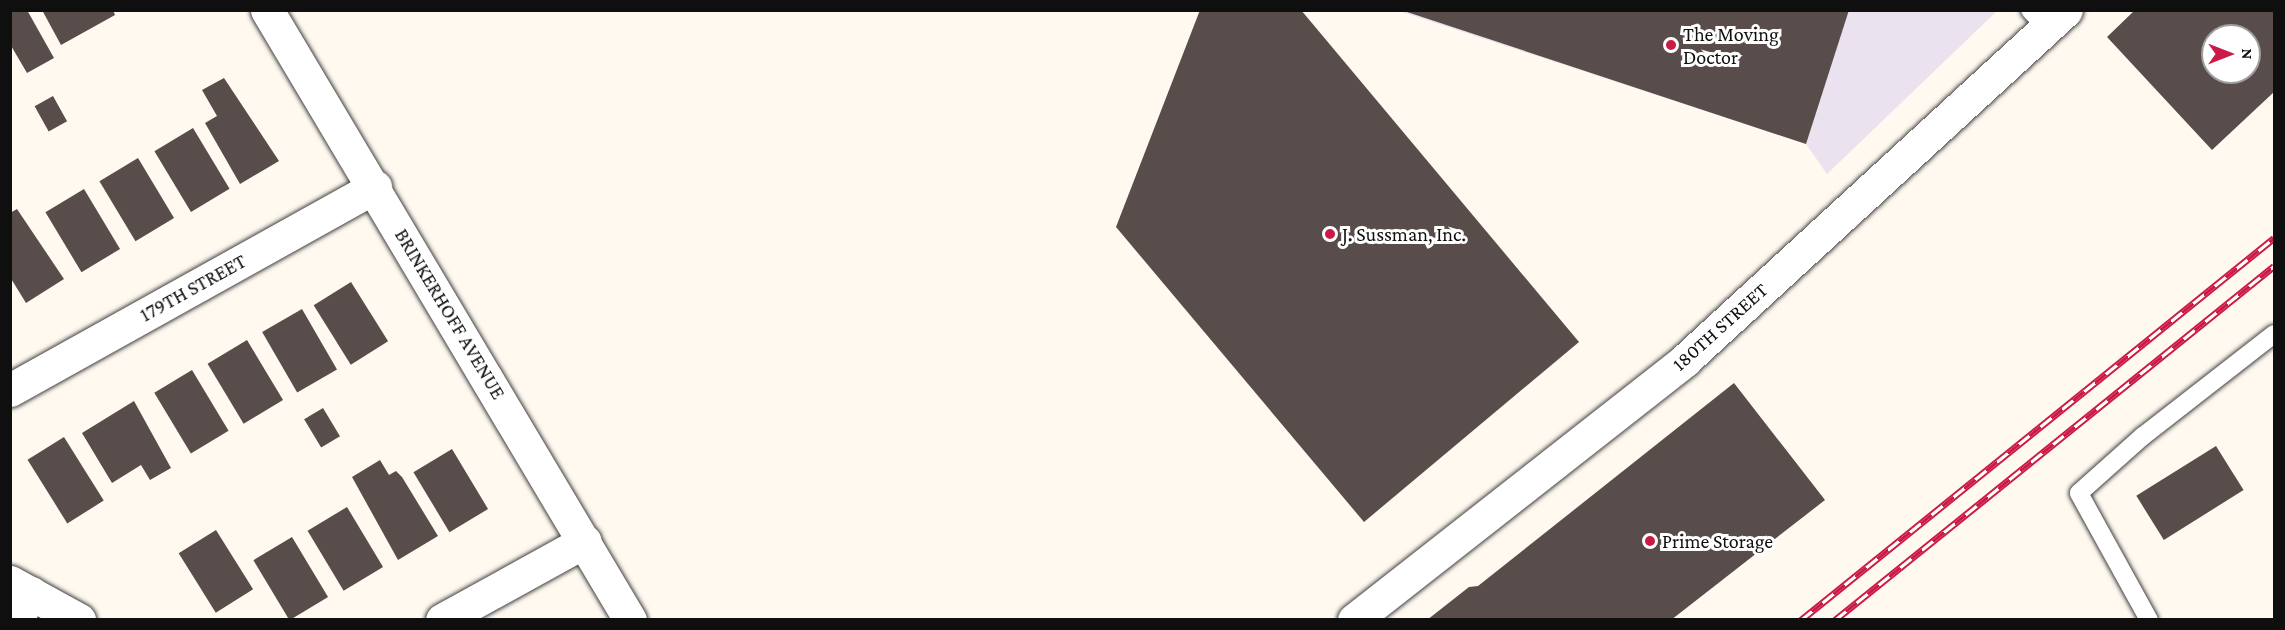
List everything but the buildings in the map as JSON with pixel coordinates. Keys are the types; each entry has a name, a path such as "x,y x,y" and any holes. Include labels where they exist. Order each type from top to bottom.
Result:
{"street":[{"name":"BRINKERHOFF AVENUE","path":"267,10 375,187 630,620"},
{"name":"180TH STREET","path":"1354,620 1685,360 2048,16"},
{"name":"179TH STREET","path":"10,390 375,187"},
{"path":"442,620 585,541"},
{"path":"19,598 79,620"}],"lane":[{"path":"2149,620 2079,493 2143,436 2274,334"}],"shaded area":[{"name":"The Moving Doctor","path":"1399,11 1997,11 1827,174 1806,144"}],"railway":[{"path":"1801,620 2274,238"},
{"path":"1835,620 2274,266"}],"place":[{"name":"The Moving Doctor","path":"1671,45"},
{"name":"J. Sussman, Inc.","path":"1330,234"},
{"name":"Prime Storage","path":"1650,541"}]}
